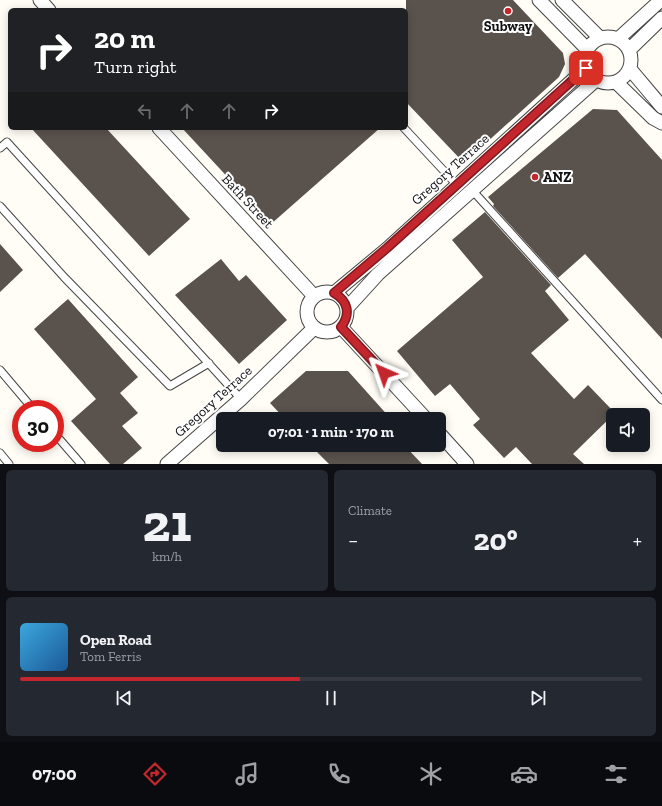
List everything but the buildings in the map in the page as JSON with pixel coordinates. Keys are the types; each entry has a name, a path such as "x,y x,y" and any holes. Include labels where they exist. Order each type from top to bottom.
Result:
{"street":[{"path":"40,0 47,8"},
{"path":"539,0 587,49"},
{"path":"562,0 600,38"},
{"path":"618,39 661,0"},
{"path":"629,50 662,18"},
{"path":"612,37 618,39 629,50 631,62 630,69 616,82 609,84 596,80 586,68 585,61 587,49 600,38 612,37"},
{"name":"Gregory Terrace","path":"334,293 374,261 586,68"},
{"path":"630,69 662,107"},
{"path":"347,308 378,274 596,80"},
{"path":"616,82 654,118 662,123"},
{"name":"Bath Street","path":"161,130 314,296"},
{"path":"320,293 334,293 344,301 347,308 345,321 341,327 328,332 314,328 307,316 307,308 314,296 320,293"},
{"path":"341,327 420,412"},
{"name":"Gregory Terrace","path":"167,464 241,399 314,328"},
{"path":"446,441 467,464"}],"lane":[{"path":"406,130 457,184"},
{"path":"0,148 7,142 241,399"},
{"path":"472,190 662,400"},
{"path":"0,206 64,277 170,386 208,363"},
{"path":"0,370 25,400"},
{"path":"64,444 81,464"},
{"path":"0,453 9,464"}],"place":[{"name":"Subway","path":"508,11"},
{"name":"ANZ","path":"535,177"}],"route":[{"path":"384,373 341,327 345,321 347,308 340,296 334,293 343,284 369,265 586,68"}]}
